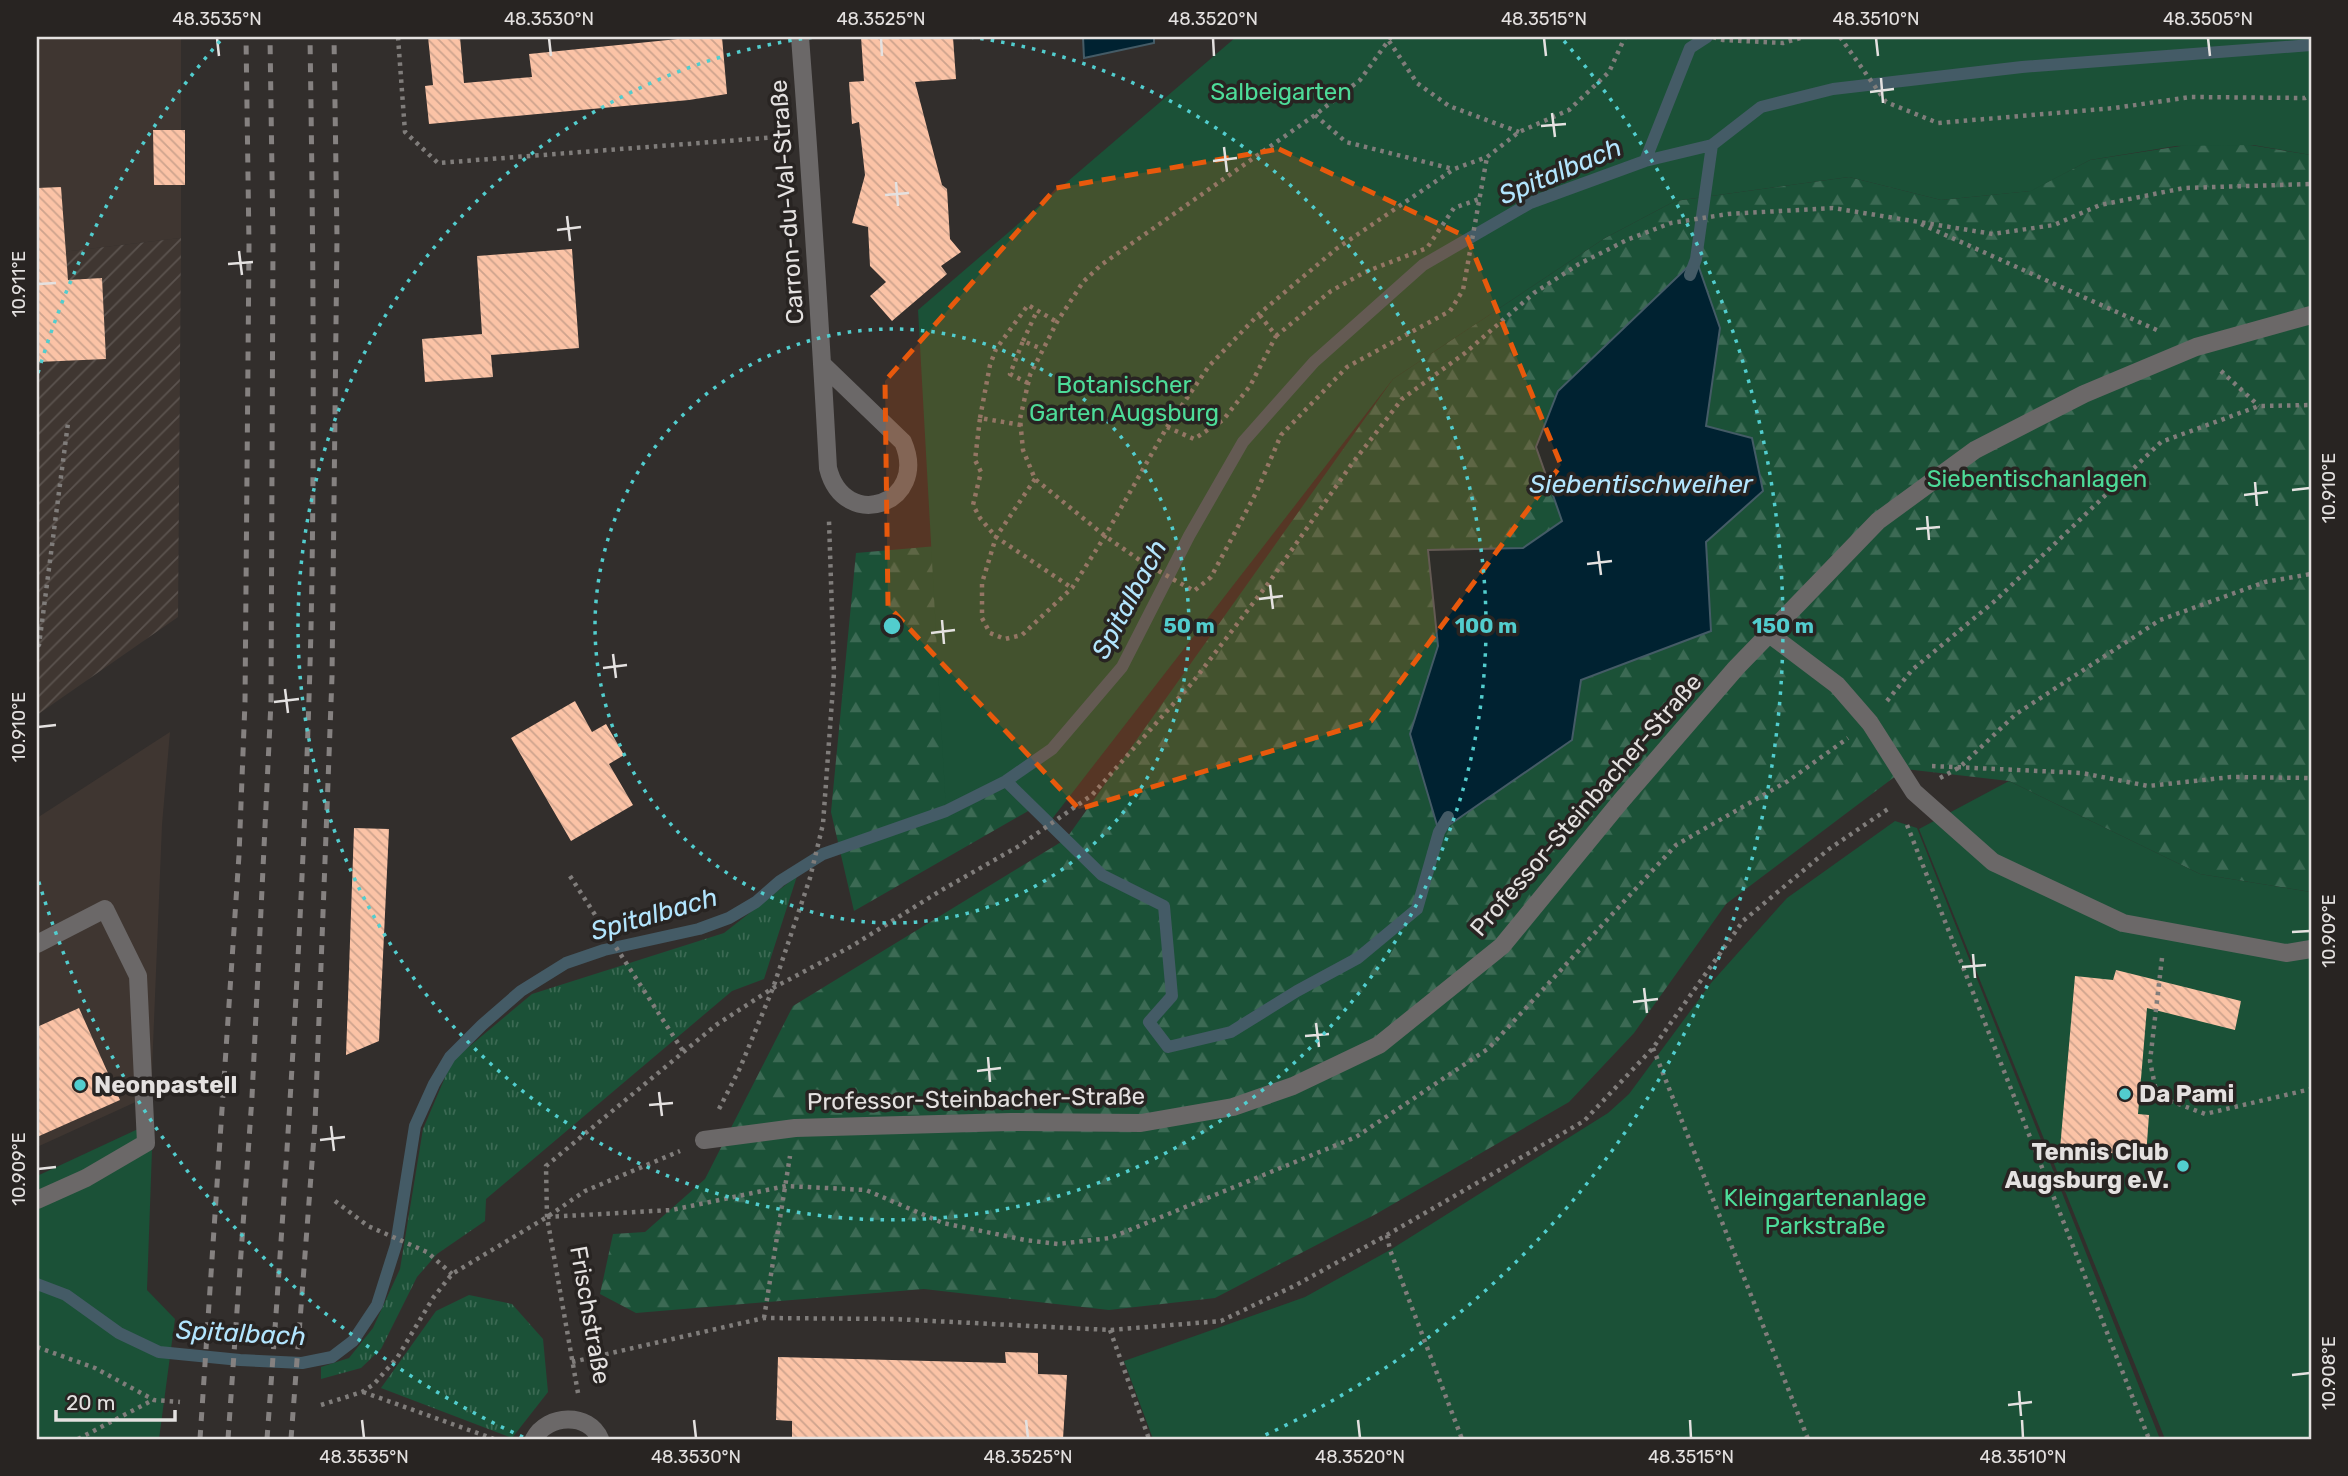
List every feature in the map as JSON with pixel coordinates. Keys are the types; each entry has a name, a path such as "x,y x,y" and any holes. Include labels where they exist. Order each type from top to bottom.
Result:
{"street":[{"name":"Carron-du-Val-Straße","path":"800,37 828,468 831,481 838,492 849,500 862,505 888,501 898,493 910,468 903,442 822,364"},
{"name":"Professor-Steinbacher-Straße","path":"704,1140 795,1128 1010,1122 1141,1123 1233,1107 1293,1086 1379,1045 1502,946 1621,801 1768,633 1878,521 1975,450 2084,394 2196,347 2311,315"},
{"path":"1768,633 1838,685 1870,723 1914,792 1993,862 2123,923 2287,953 2311,950"},
{"path":"37,944 105,909 138,976 146,1143 86,1178 37,1200"},
{"name":"Frischstraße","path":"534,1439 547,1424 564,1419 584,1421 600,1439"}],"path":[{"path":"398,37 405,132 438,163 807,135"},
{"path":"1034,479 996,537 982,583 982,618 990,633 1005,639 1022,635 1072,588 1167,427 1209,366 1259,314 1336,249 1454,169 1487,157 1519,132 1569,110 1609,72 1625,37"},
{"path":"1713,37 1723,40 1783,43 1804,37"},
{"path":"1840,37 1859,60 1886,102 1938,123 2115,108 2190,97 2305,98 2311,94"},
{"path":"1487,157 1463,290 1450,311 1347,367 1281,435 1257,491 1211,576 1194,591 1141,561 1105,536 1034,479 1023,450 1021,425 1028,383 1057,321 1083,282 1101,265 1315,115 1360,80 1390,39 1417,83 1449,106 1519,132"},
{"path":"1315,115 1346,142 1454,169"},
{"path":"570,876 683,1051 716,1025 773,988 852,946 1028,839 1092,795 1192,683 1270,581 1351,465 1402,400 1465,353 1534,293 1579,264 1629,239 1671,223 1728,214 1833,208 1993,234 2054,225 2100,205 2184,188 2311,184"},
{"path":"1167,427 1194,439 1223,420 1250,386 1276,336 1331,291 1365,272 1427,248 1454,208 1480,198"},
{"path":"1913,221 2196,347 2259,406"},
{"path":"1057,321 1028,305 996,349 990,365 980,418 975,460 981,472 974,505 979,518 996,537 1072,588"},
{"path":"1028,383 1010,374 1037,311"},
{"path":"1259,314 1276,336"},
{"path":"1023,341 1042,349"},
{"path":"1870,723 1912,670 1996,600 2161,442 2259,406 2311,405"},
{"path":"980,418 1021,425"},
{"path":"37,646 68,423"},
{"path":"321,1405 362,1392 374,1384 397,1358 433,1298 452,1274 585,1191 704,1140 740,1068 773,988 810,877 823,824 834,673 828,468"},
{"path":"572,1362 764,1318 894,1319 1110,1331 1221,1321 1296,1285 1387,1235 1584,1121 1653,1048 1743,921 1829,849 1914,792 1960,767 2017,715 2160,620 2265,582 2311,575"},
{"path":"1898,765 2082,774 2148,786 2231,777 2311,778"},
{"path":"1907,825 2149,1439"},
{"path":"2165,931 2150,1062 2157,1096 2205,1114 2311,1089"},
{"path":"1653,1048 1808,1439"},
{"name":"Frischstraße","path":"584,1421 547,1217 546,1166 683,1051"},
{"path":"764,1318 795,1128"},
{"path":"335,1201 373,1228 427,1252 452,1274"},
{"path":"1387,1235 1390,1250 1462,1439"},
{"path":"1110,1331 1149,1439"},
{"path":"37,1347 95,1368 154,1399 180,1402"},
{"path":"362,1392 494,1439"},
{"path":"78,1439 154,1399"}],"highlighted area":[{"path":"1279,149 1467,237 1561,465 1371,721 1079,809 888,606 885,381 1056,188"}],"shaded area":[{"path":"37,37 181,37 181,238 37,255"},
{"path":"181,238 178,617 37,715 37,255"},
{"path":"170,732 162,825 151,1095 37,1147 37,818"}],"green space":[{"name":"Botanischer Garten Augsburg","path":"1236,37 2311,37 2311,155 2253,145 2176,146 2090,160 2031,191 1941,200 1849,177 1675,201 1605,238 1393,379 1052,819 994,784 946,811 918,310"},
{"name":"Siebentischanlagen","path":"2220,140 2311,155 2311,892 2200,874 2009,781 1905,769 1726,904 1634,1033 1569,1102 1376,1214 1215,1298 1109,1310 924,1289 636,1313 600,1294 613,1234 645,1232 705,1179 793,1006 1066,839 1393,379 1605,238 1675,201 1849,177 1941,200 2030,191 2090,160","holes":["1696,260 1720,328 1706,426 1763,490 1706,542 1711,631 1581,680 1572,740 1410,734 1438,646 1428,550 1523,548 1562,521 1536,447 1558,391"]},
{"path":"949,545 1049,799 854,911 831,812 856,553"},
{"name":"Tennis Club Augsburg e.V.","path":"2009,781 2200,874 2311,892 2311,1439 2165,1439 1919,829"},
{"name":"Kleingartenanlage Parkstraße","path":"1895,821 1917,828 2160,1439 1153,1439 1124,1361 1305,1297 1390,1250 1608,1113 1629,1094 1711,983 1787,898"},
{"path":"797,876 764,979 732,991 486,1199 485,1221 437,1254 417,1277 381,1349 361,1368 321,1379 321,1367 349,1358 373,1328 400,1269 423,1129 452,1061 532,994 724,933"},
{"path":"153,1122 147,1290 175,1319 159,1439 37,1439 37,1176"},
{"path":"469,1295 512,1304 543,1339 548,1392 512,1438 381,1388 436,1311"}],"water":[{"path":"1083,37 1154,37 1154,43 1084,58"},
{"name":"Siebentischweiher","path":"1696,259 1720,328 1706,426 1752,438 1763,491 1706,542 1711,631 1581,680 1572,740 1439,832 1410,734 1438,646 1428,550 1523,548 1562,521 1536,447 1558,391"}],"building":[{"path":"428,37 460,37 464,83 532,77 529,54 698,37 722,37 727,94 689,100 429,124 425,86 433,85"},
{"path":"861,37 953,37 956,79 915,82 942,185 947,189 950,239 961,252 941,266 947,274 892,321 870,296 886,282 870,266 868,227 852,223 865,175 859,122 852,124 849,82 864,81"},
{"path":"153,130 185,130 185,185 154,185"},
{"path":"61,187 68,280 102,278 106,359 37,362 37,188"},
{"path":"572,249 579,348 491,355 493,377 425,382 422,339 482,334 477,256"},
{"path":"575,701 592,732 606,724 624,755 609,764 633,805 571,841 511,738"},
{"path":"354,828 389,829 379,1041 346,1055"},
{"path":"2116,970 2241,1001 2235,1030 2147,1008 2138,1114 2149,1115 2146,1156 2060,1149 2075,976 2113,980"},
{"path":"79,1008 120,1100 37,1137 37,1027"},
{"path":"1005,1352 1038,1353 1038,1374 1067,1375 1063,1439 792,1439 792,1421 776,1420 778,1357 1006,1363"}],"waterway":[{"path":"1645,161 1690,48 1707,37"},
{"name":"Spitalbach","path":"37,1284 66,1295 119,1333 159,1352 302,1363 332,1357 353,1341 377,1305 396,1245 415,1126 450,1057 482,1025 521,991 566,963 604,950 699,929 729,918 823,854 946,811 1006,781 1052,749 1122,667 1189,536 1243,442 1314,362 1423,265 1530,203 1645,161 1712,145 1761,107 1833,89 2022,67 2311,45"},
{"path":"1690,275 1696,259 1712,145"},
{"path":"1006,781 1102,875 1164,906 1172,996 1149,1022 1168,1047 1231,1032 1297,991 1358,958 1417,909 1439,832 1448,817"}],"railway":[{"path":"200,1439 239,855 245,702 249,245 246,37"},
{"path":"228,1439 252,1097 271,702 273,241 270,37"},
{"path":"267,1439 294,1034 308,731 313,407 310,37"},
{"path":"291,1439 315,1123 332,677 337,237 334,37"}],"place":[{"name":"Neonpastell","path":"80,1085"},
{"name":"Da Pami","path":"2125,1094"},
{"name":"Tennis Club Augsburg e.V.","path":"2183,1166"}],"park label":[{"name":"Salbeigarten","path":"1281,92"}]}
